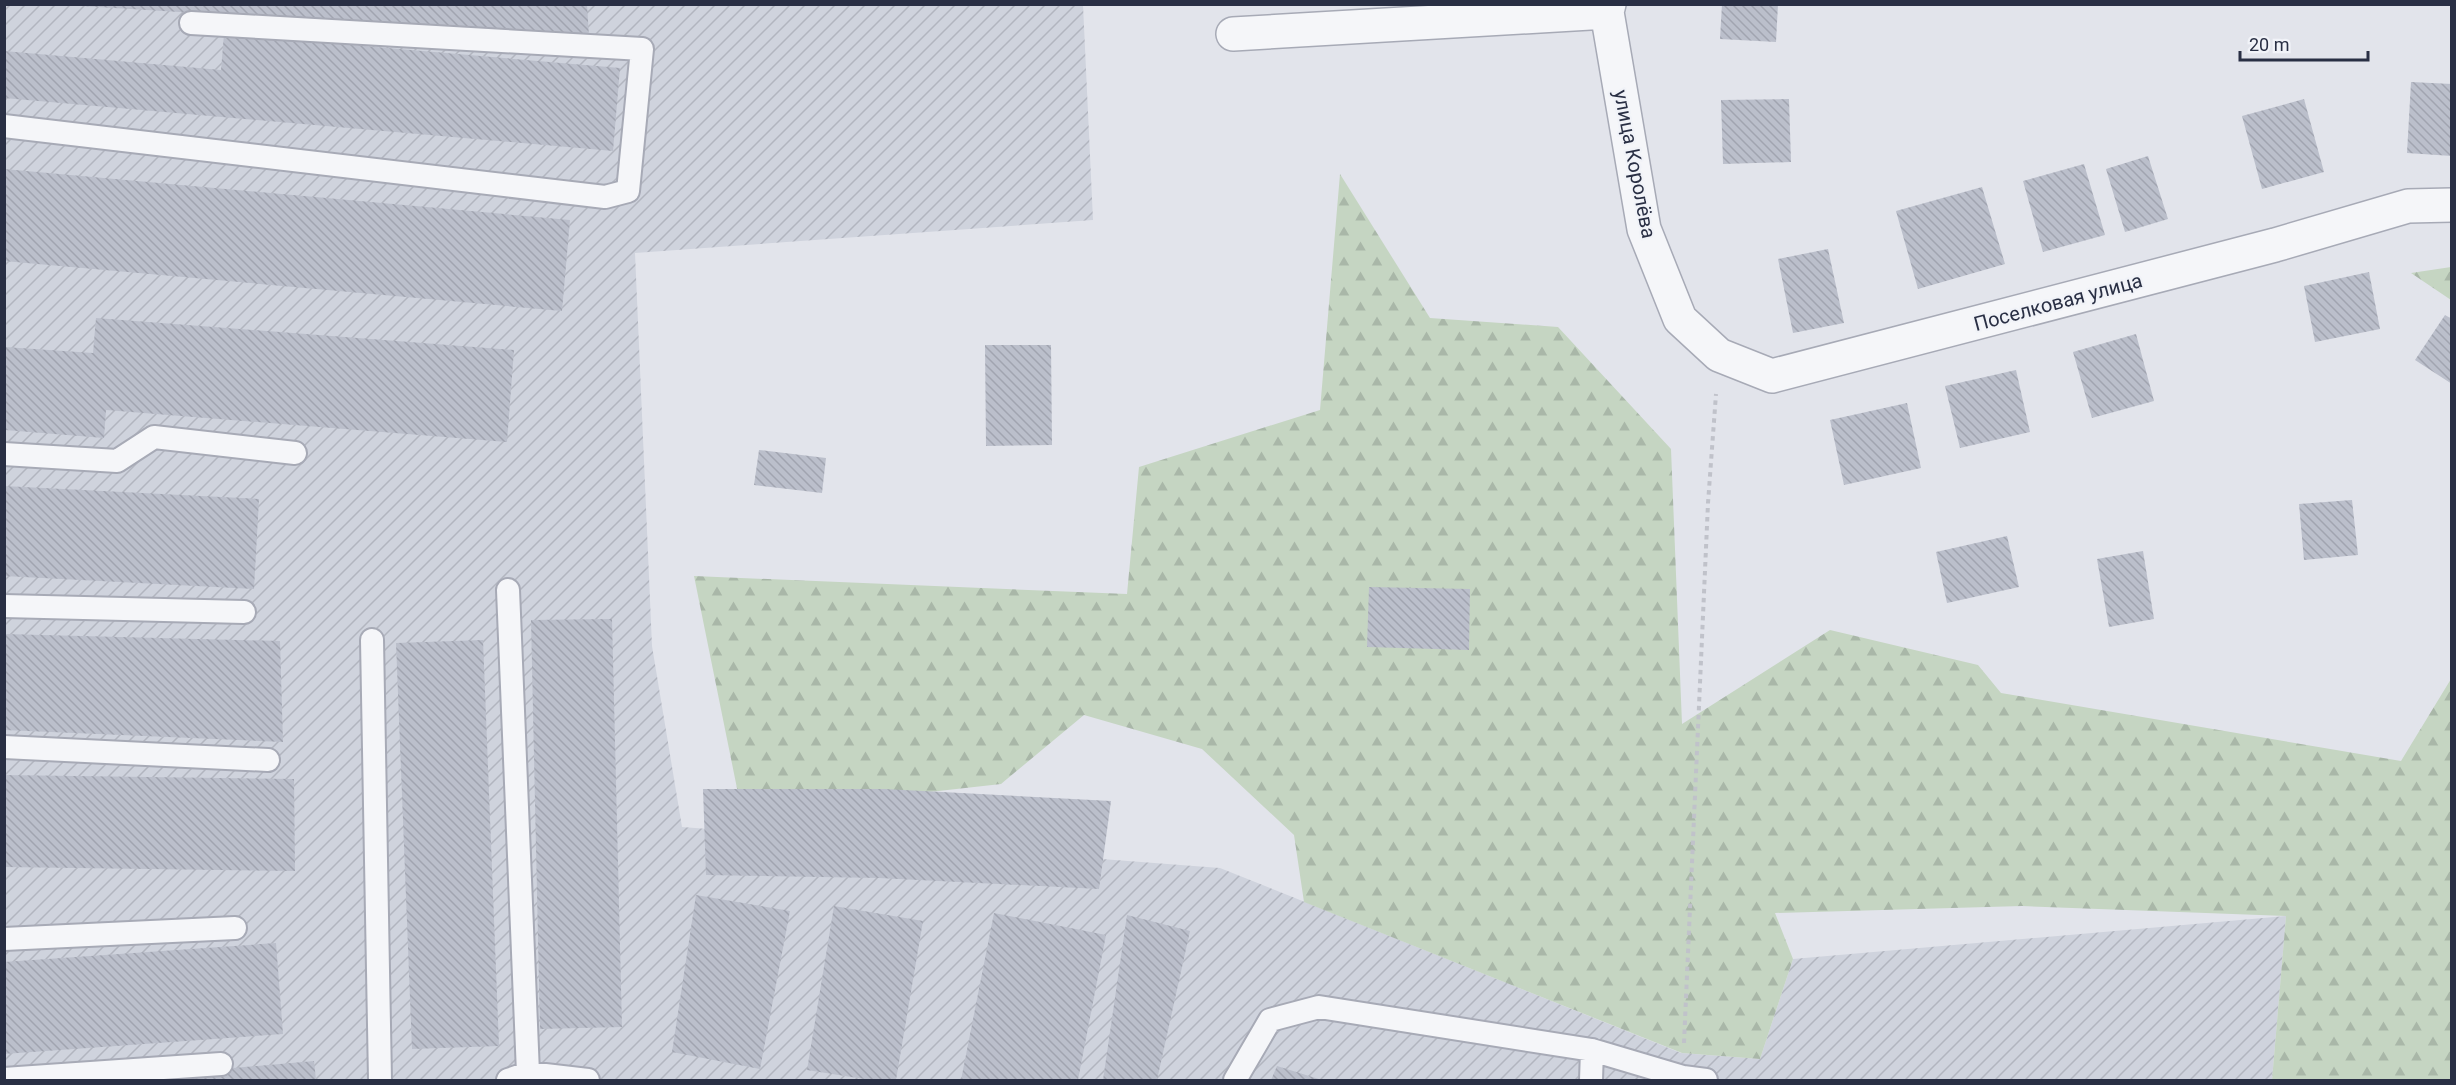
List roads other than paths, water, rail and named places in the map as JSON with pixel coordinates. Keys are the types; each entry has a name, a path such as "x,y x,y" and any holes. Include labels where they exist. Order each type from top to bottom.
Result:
{"street":[{"path":"1233,34 1608,8"},
{"name":"улица Королёва","path":"1608,8 1644,229 1680,319"},
{"name":"Поселковая улица","path":"1680,319 1719,355 1772,376 2275,246 2408,206 2451,205"}],"lane":[{"path":"4,126 605,197 628,191 642,49 191,23"},
{"path":"4,454 117,460 154,437 295,453"},
{"path":"508,590 518,1077 588,1080"},
{"path":"4,606 244,612"},
{"path":"372,640 380,1080"},
{"path":"4,747 268,760"},
{"path":"4,939 235,928"},
{"path":"1235,1080 1270,1020 1318,1007 1592,1050 1683,1077 1706,1080"},
{"path":"1591,1080 1592,1050"},
{"path":"4,1079 221,1064"}]}
